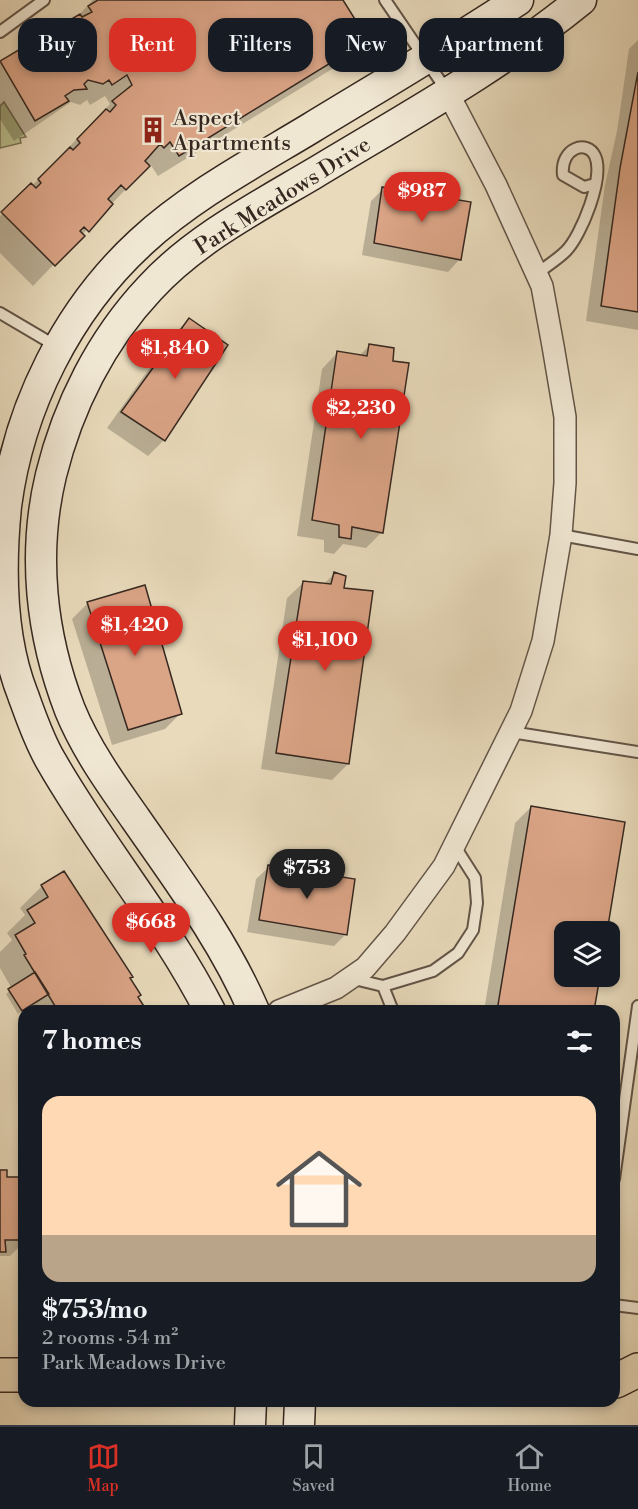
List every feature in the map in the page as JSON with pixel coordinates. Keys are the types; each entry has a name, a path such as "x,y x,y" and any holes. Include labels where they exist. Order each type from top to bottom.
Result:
{"main road":[{"name":"Park Meadows Drive","path":"490,18 518,0"},
{"name":"Park Meadows Drive","path":"251,1005 221,947 100,768 71,712 50,648 42,597 41,543 48,488 57,450 80,390 121,321 151,286 190,252 243,215 448,93 547,28 581,0"},
{"name":"Park Meadows Drive","path":"207,1005 175,947 91,826 49,758 21,690 11,657 3,600 2,541 9,480 30,406 59,348 105,278 151,234 235,174 419,63"},
{"path":"0,1375 18,1375"},
{"path":"250,1425 251,1407"},
{"path":"299,1425 300,1407"}],"street":[{"path":"294,1005 336,988 365,968 395,933 444,866 521,711 543,641 561,535 565,417 542,286 496,184 448,93"}],"lane":[{"path":"0,32 44,0"},
{"path":"385,0 419,52"},
{"path":"433,72 448,93"},
{"path":"537,274 567,250 582,229 595,184"},
{"path":"0,313 59,348"},
{"path":"561,535 638,549"},
{"path":"511,732 638,752"},
{"path":"350,978 383,986 433,971 458,953 473,930 477,903 475,878 454,845"},
{"path":"383,986 391,1005"},
{"path":"620,1136 638,1006"},
{"path":"620,1306 638,1308"}],"green space":[{"path":"4,102 26,137 20,138 21,143 0,148 0,106"}],"building":[{"name":"Aspect Apartments","path":"98,0 343,0 354,18 325,18 325,66 179,156 170,142 164,148 160,144 145,161 150,166 126,190 121,185 108,199 113,204 89,232 84,227 80,231 85,236 55,266 1,212 31,183 36,188 41,183 38,179 70,147 73,150 80,143 77,139 106,109 110,112 116,105 112,101 132,85 127,75 112,85 109,80 103,84 88,80 84,84 87,89 74,90 65,96 69,101 35,121 0,61 18,50 18,72 97,72 97,18 73,18 92,12 88,6"},
{"path":"638,72 638,312 601,306 620,168"},
{"path":"382,187 471,202 461,260 374,243"},
{"path":"189,318 228,345 165,441 121,412"},
{"path":"369,344 394,348 393,361 409,363 383,533 352,527 351,539 339,537 339,525 312,520 337,351 367,356"},
{"path":"334,572 346,576 344,588 373,591 349,764 276,753 303,581 331,584"},
{"path":"145,585 182,714 128,730 87,602"},
{"path":"531,806 625,822 609,921 554,921 554,987 598,987 595,1005 498,1005"},
{"path":"268,865 355,879 347,935 259,920"},
{"path":"64,871 133,977 130,978 141,995 138,997 143,1005 54,1005 24,955 26,954 15,935 35,923 27,910 48,897 41,885"},
{"path":"35,972 49,994 32,1005 18,1005 8,989"},
{"path":"0,1170 7,1170 7,1177 18,1177 18,1240 5,1240 6,1252 0,1252"}],"place":[{"name":"Aspect Apartments","path":"153,130"}]}
